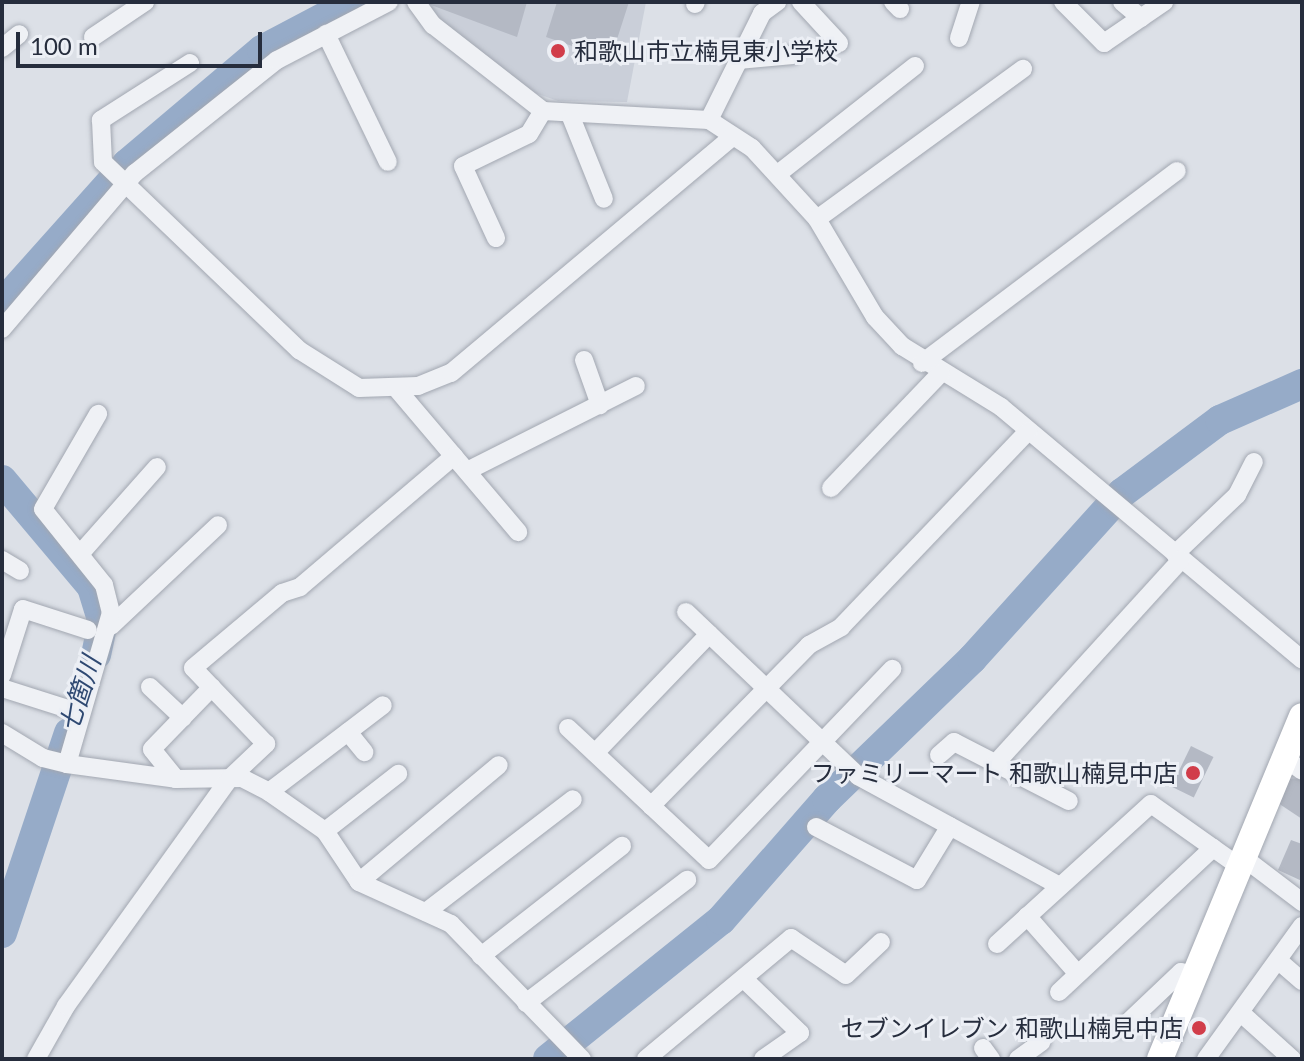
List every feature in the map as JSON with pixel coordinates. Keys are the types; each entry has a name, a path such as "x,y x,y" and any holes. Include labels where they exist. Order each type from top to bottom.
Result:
{"street":[{"path":"93,37 145,2"},
{"path":"2,329 119,179 135,173 277,60 389,2"},
{"path":"416,2 433,25 543,111 571,117 709,120 733,136 779,173 817,219 875,317 922,363 1028,431 1302,660"},
{"path":"709,120 762,13 777,2"},
{"path":"801,2 839,43"},
{"path":"959,38 971,2"},
{"path":"1063,2 1104,43 1164,2"},
{"path":"1122,2 1141,18"},
{"path":"2,48 19,34"},
{"path":"326,34 388,162"},
{"path":"738,60 793,55"},
{"path":"190,63 101,120 103,162 299,350 345,384 396,388 451,373 733,136"},
{"path":"779,173 915,66"},
{"path":"817,219 1023,69"},
{"path":"496,238 463,166 529,134 543,111"},
{"path":"571,117 604,199"},
{"path":"922,363 1177,171"},
{"path":"584,360 600,405"},
{"path":"831,488 941,373"},
{"path":"467,471 636,386"},
{"path":"396,388 518,532"},
{"path":"98,414 43,509 104,585 111,626"},
{"path":"651,806 809,645 841,627 1028,431"},
{"path":"36,1059 66,1006 230,778 266,744 193,668 454,456"},
{"path":"996,763 1178,557 1237,495 1254,462"},
{"path":"80,554 157,467"},
{"path":"60,762 111,626 218,525"},
{"path":"2,560 20,571"},
{"path":"2,675 23,609 88,630"},
{"path":"686,612 853,771 1060,886"},
{"path":"595,753 709,634"},
{"path":"568,728 709,860 892,669"},
{"path":"150,687 183,718"},
{"path":"176,779 152,749 212,687"},
{"path":"2,688 65,708"},
{"path":"269,792 383,705"},
{"path":"1160,1059 1242,862 1293,764 1302,716"},
{"path":"348,732 364,752"},
{"path":"2,733 60,762 176,779 230,778 269,792 325,831 359,882 451,924 572,1049"},
{"path":"939,755 954,742 1069,801"},
{"path":"359,882 499,765"},
{"path":"325,831 398,774"},
{"path":"426,912 573,799"},
{"path":"997,944 1151,804 1213,848 1242,862 1302,902"},
{"path":"816,827 917,880 950,826"},
{"path":"481,956 622,846"},
{"path":"1059,992 1213,848"},
{"path":"526,1003 687,880"},
{"path":"1027,916 1078,974"},
{"path":"1206,1059 1280,962 1302,926"},
{"path":"646,1059 746,981 791,938 846,975 881,942"},
{"path":"1280,962 1302,981"},
{"path":"1122,1028 1181,972 1195,975"},
{"path":"746,981 800,1033 763,1059"},
{"path":"1241,1013 1292,1059"},
{"path":"1018,1059 1041,1042"}],"shaded area":[{"name":"和歌山市立楠見東小学校","path":"424,2 646,2 627,102 558,101 535,93 424,9"}],"building":[{"path":"423,2 527,2 517,37"},
{"path":"557,2 629,2 609,64 573,58 578,48 546,37"},
{"path":"1191,746 1213,757 1194,797 1171,786"},
{"path":"1302,778 1302,819 1275,801 1286,779"},
{"path":"1291,840 1302,844 1302,881 1278,870"}],"waterway":[{"name":"七箇川","path":"2,304 127,164 262,50 353,2"},
{"path":"548,1059 721,920 827,799 972,659 1122,493 1220,420 1302,384"},
{"name":"七箇川","path":"2,480 92,587 103,622 96,654"},
{"name":"七箇川","path":"2,933 69,733"}],"place":[{"name":"和歌山市立楠見東小学校","path":"558,51"},
{"name":"ファミリーマート 和歌山楠見中店","path":"1193,773"},
{"name":"セブンイレブン 和歌山楠見中店","path":"1199,1028"}]}
